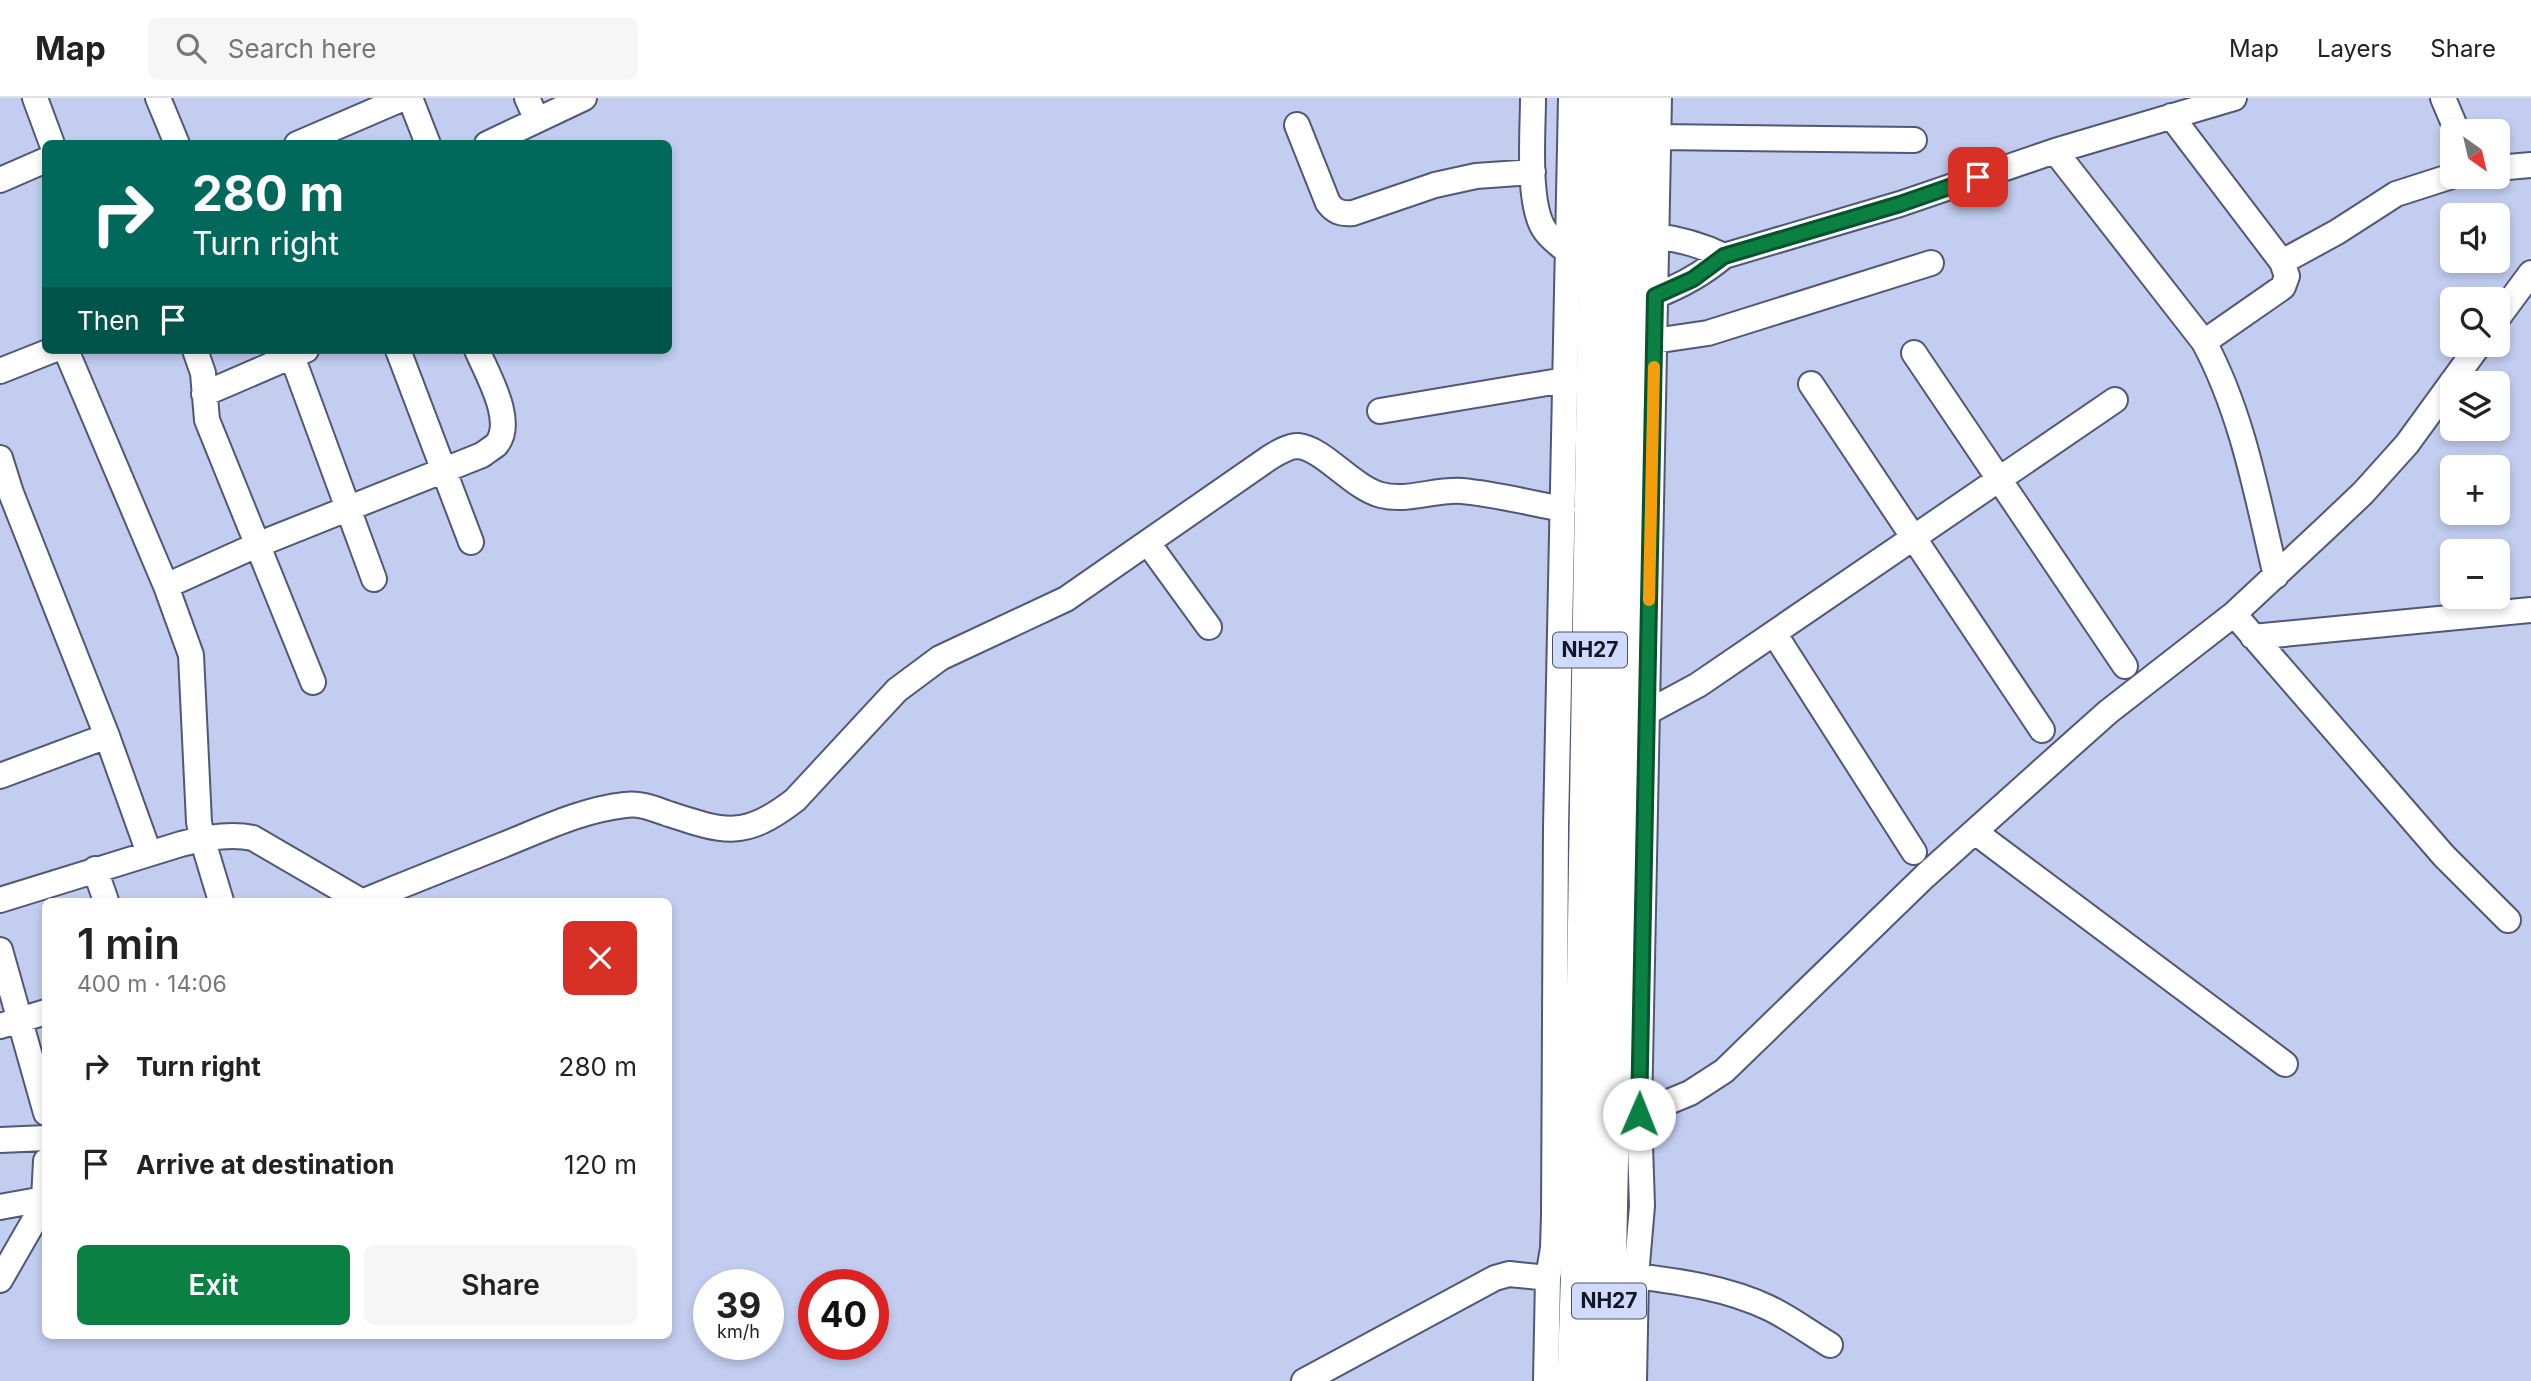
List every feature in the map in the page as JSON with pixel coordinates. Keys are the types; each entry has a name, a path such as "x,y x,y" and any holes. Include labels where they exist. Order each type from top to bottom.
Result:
{"highway":[{"name":"NH27","path":"1599,98 1582,1218 1606,1381"},
{"name":"NH27","path":"1575,1381 1632,98"}],"street":[{"path":"36,98 51,140"},
{"path":"158,98 175,140"},
{"path":"306,140 404,98"},
{"path":"410,98 426,140"},
{"path":"492,140 532,109 584,98"},
{"path":"1533,98 1532,172 1537,216 1545,232 1568,252"},
{"path":"1546,1381 1548,1278 1582,1218 1556,841 1572,98"},
{"path":"1634,1381 1636,1276 1642,1206 1639,1114 1659,98"},
{"path":"1655,296 1706,271 1724,256 1900,204 2055,151 2234,98"},
{"path":"2443,98 2452,119"},
{"path":"2171,116 2282,262 2287,276 2283,287 2204,342"},
{"path":"1297,125 1328,203 1333,210 1341,214 1353,213 1435,185 1476,176 1532,172"},
{"path":"1658,137 1914,140"},
{"path":"2055,151 2204,342 2220,371 2240,424 2276,576"},
{"path":"0,180 42,162"},
{"path":"2510,167 2531,165"},
{"path":"2282,262 2337,232 2396,194 2440,180"},
{"path":"1655,236 1700,245 1724,256"},
{"path":"1654,341 1708,333 1931,263"},
{"path":"2510,301 2531,273"},
{"path":"1914,353 2125,666"},
{"path":"0,371 43,354"},
{"path":"68,354 166,586 191,654 202,838 220,898"},
{"path":"196,354 203,373 207,420 313,682"},
{"path":"204,394 265,358 292,354"},
{"path":"299,354 348,508 374,579"},
{"path":"400,354 471,541"},
{"path":"166,586 257,545 482,455 496,445 503,432 504,417 479,354"},
{"path":"1639,1114 1690,1093 1724,1071 1926,876 2108,712 2234,614 2276,576 2363,493 2407,444 2470,357"},
{"path":"1380,411 1565,380"},
{"path":"1811,384 2042,730"},
{"path":"1646,713 1698,685 2115,400"},
{"path":"369,898 580,813 635,804 700,824 735,831 747,828 795,800 897,690 940,658 1066,599 1285,449 1297,446 1310,449 1365,489 1382,496 1460,491 1563,509"},
{"path":"0,458 6,496 107,736 149,853"},
{"path":"1148,543 1209,627"},
{"path":"2253,637 2531,610"},
{"path":"2234,614 2444,856 2508,920"},
{"path":"1774,633 1914,852"},
{"path":"0,776 107,736"},
{"path":"1975,832 2285,1064"},
{"path":"0,900 202,838 243,836 253,838 357,898"},
{"path":"95,869 105,898"},
{"path":"0,950 10,1023 42,1103"},
{"path":"10,1023 42,1013"},
{"path":"0,1140 42,1138"},
{"path":"0,1207 42,1199"},
{"path":"0,1280 42,1203"},
{"path":"1304,1381 1495,1278 1509,1274 1548,1278"},
{"path":"1636,1276 1699,1285 1737,1294 1771,1308 1830,1345"}],"slow traffic":[{"path":"1649,600 1654,367"}],"route":[{"path":"1639,1114 1655,296 1693,279 1724,256 1900,204 1978,177"}]}
